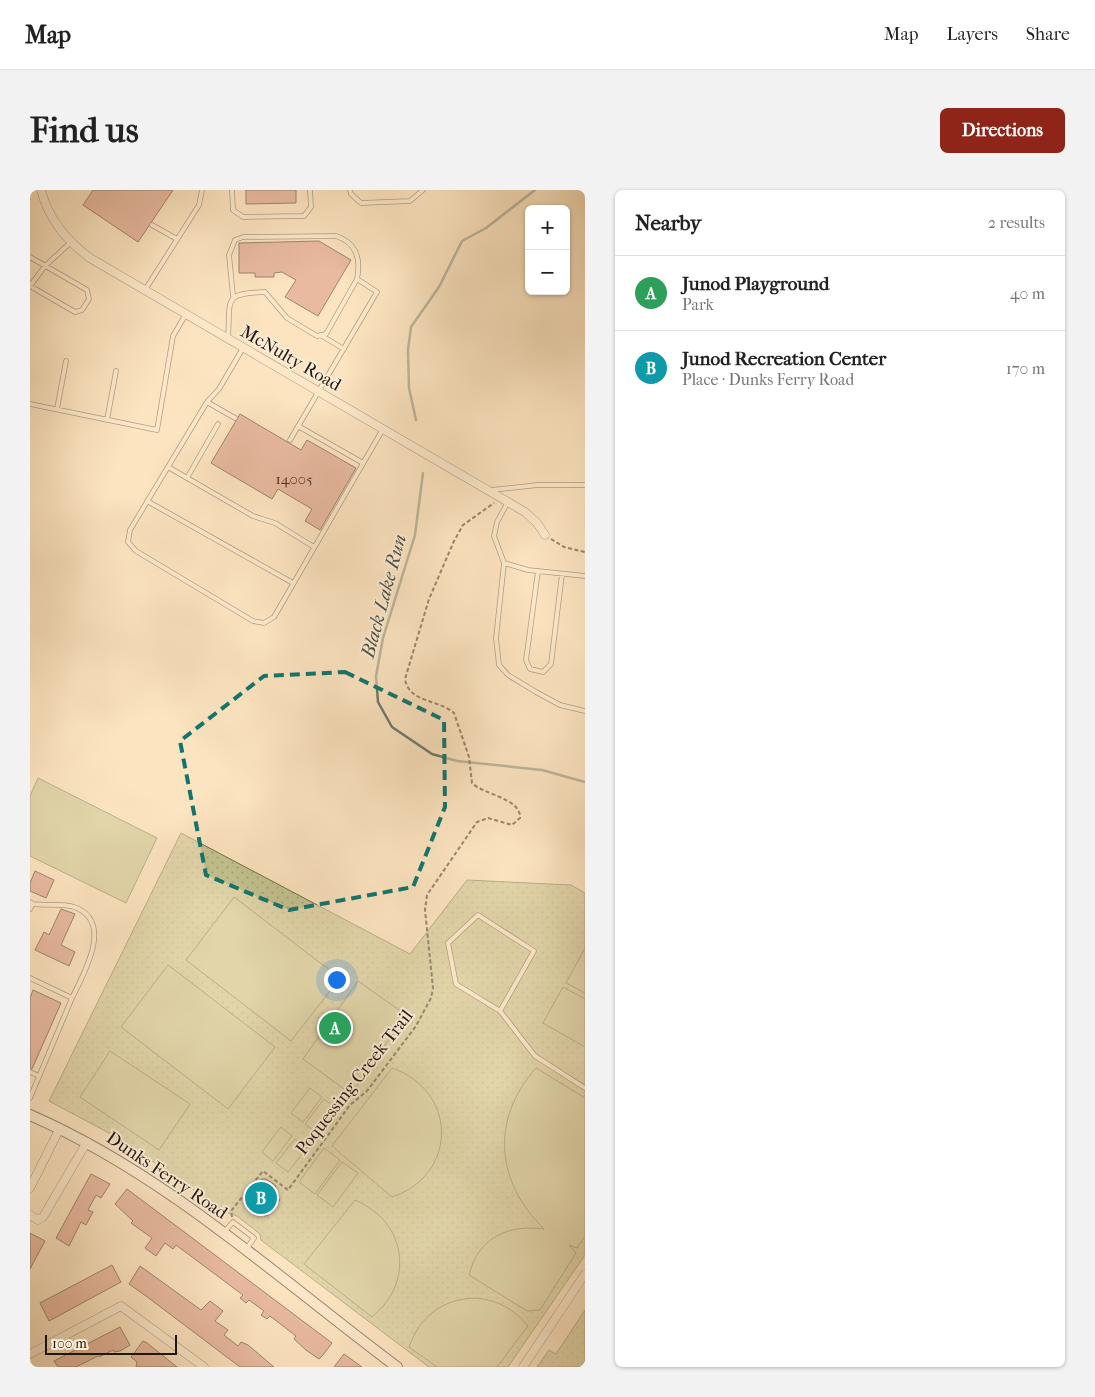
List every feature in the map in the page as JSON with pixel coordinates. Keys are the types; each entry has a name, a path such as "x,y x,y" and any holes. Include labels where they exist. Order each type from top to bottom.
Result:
{"street":[{"name":"McNulty Road","path":"41,190 50,216 70,243 90,258 531,516 545,535"},
{"name":"Dunks Ferry Road","path":"30,1115 87,1142 132,1168 224,1233 391,1365"},
{"path":"30,1188 60,1128"},
{"path":"30,1215 40,1220 44,1218 87,1142"},
{"path":"523,1367 585,1274"},
{"path":"30,1354 121,1306 204,1367"}],"lane":[{"path":"145,290 199,205 202,190"},
{"path":"232,190 233,210 243,217 252,217 304,216 310,207 310,190"},
{"path":"350,190 351,194 361,203 410,201 422,190"},
{"path":"152,224 177,240"},
{"path":"228,339 230,302 233,296 229,255 235,240 243,237 336,236 344,239 358,255 360,265 357,279 326,334 322,336"},
{"path":"30,257 45,266 87,290 89,299 82,310 75,312 30,286 45,266 70,243"},
{"path":"290,440 377,292 357,279"},
{"path":"233,296 239,293 266,292 287,318 344,349"},
{"path":"30,404 157,430 173,336 186,314"},
{"path":"243,348 220,389 207,402 147,501 130,530 128,542 136,552 253,621 264,623 274,617 383,428"},
{"path":"57,409 66,361"},
{"path":"107,420 116,371"},
{"path":"207,402 235,418"},
{"path":"187,478 218,424"},
{"path":"298,426 363,463"},
{"path":"168,467 253,516 275,524 314,547"},
{"path":"488,490 538,485 585,485"},
{"path":"147,501 293,583"},
{"path":"508,502 497,522 494,536 504,563 496,638 500,665 508,675 560,705 585,711"},
{"path":"504,563 538,571 585,576"},
{"path":"538,571 526,660 530,669 543,672 551,664 562,574"},
{"path":"30,909 31,903 49,907 72,907 83,911 91,921 94,936 93,953 30,1098"},
{"path":"500,1011 534,951 478,915 448,943 456,984 500,1011 535,1056 585,1088"},
{"path":"30,978 72,998"},
{"path":"30,1072 39,1076"},
{"path":"224,1233 233,1222 254,1238 246,1250"}],"path":[{"name":"Poquessing Creek Trail","path":"233,1222 231,1211 263,1171 288,1190 350,1105 367,1091 411,1033 431,998 432,968 425,905 431,888 477,822 488,818 512,825 520,818 520,813 515,806 477,788 470,778 470,762 454,713 437,703 413,695 408,689 405,679 429,599 454,541 463,524 492,505"},
{"path":"545,535 564,546 585,552"}],"highlighted area":[{"path":"345,672 444,720 445,807 413,887 289,910 206,875 180,741 264,676"}],"green space":[{"path":"38,778 157,838 126,903 30,856 30,796"},
{"path":"181,833 410,954 467,880 571,885 585,893 585,1255 508,1367 429,1367 261,1240 260,1234 237,1216 223,1211 124,1141 49,1101"},
{"path":"234,897 340,978 291,1041 186,960"},
{"path":"585,948 585,993 566,983"},
{"path":"168,965 275,1047 228,1109 121,1027"},
{"path":"358,981 406,1015 351,1094 303,1059"},
{"path":"563,987 585,999 585,1047 543,1023"},
{"path":"110,1051 190,1104 159,1150 80,1097"},
{"path":"392,1068 414,1079 429,1095 438,1113 441,1133 438,1153 429,1171 414,1186 392,1197 332,1146"},
{"path":"536,1068 585,1098 585,1236 577,1248 569,1245 576,1253 540,1310 527,1311 469,1275 473,1262 479,1252 496,1236 518,1229 544,1229 528,1211 516,1191 508,1171 505,1150 506,1129 511,1108 521,1088"},
{"path":"310,1088 322,1097 303,1122 291,1113"},
{"path":"324,1099 336,1108 317,1133 305,1124"},
{"path":"281,1127 292,1136 273,1161 262,1152"},
{"path":"295,1139 307,1148 288,1172 276,1163"},
{"path":"324,1148 340,1160 315,1194 299,1182"},
{"path":"342,1162 358,1173 333,1207 317,1195"},
{"path":"355,1200 372,1210 386,1223 395,1237 399,1254 399,1270 395,1287 386,1303 372,1317 304,1264"},
{"path":"475,1298 505,1306 528,1326 497,1367 437,1367 409,1347 419,1326 434,1311 453,1302"},
{"path":"585,1310 585,1367 537,1367 549,1350 556,1354"}],"building":[{"path":"93,190 173,190 138,242 83,205"},
{"path":"246,190 296,190 296,203 246,204"},
{"path":"319,241 351,260 318,316 285,297 296,280 282,272 274,273 274,277 255,277 255,273 239,273 239,243"},
{"path":"240,414 301,450 307,440 356,468 320,530 305,521 312,509 278,489 272,499 211,463"},
{"path":"35,871 54,880 46,898 30,891 30,883"},
{"path":"61,909 75,914 61,945 75,952 69,966 35,950 44,932 49,935"},
{"path":"33,990 61,1003 32,1069 30,1068 30,998"},
{"path":"91,1174 110,1184 101,1198 96,1195 88,1210 93,1212 86,1225 81,1222 69,1246 56,1238"},
{"path":"262,1179 266,1179 276,1186 272,1191 280,1200 268,1215 264,1216 245,1200 253,1186 257,1187"},
{"path":"127,1189 332,1343 323,1355 319,1359 306,1350 294,1339 296,1336 270,1316 267,1319 261,1315 264,1311 249,1300 246,1303 240,1298 243,1295 176,1245 173,1249 165,1243 156,1256 145,1248 152,1238 131,1223 133,1221 115,1204"},
{"path":"30,1233 45,1241 30,1269"},
{"path":"112,1265 121,1282 49,1321 40,1303"},
{"path":"140,1266 201,1310 210,1301 223,1311 215,1321 228,1330 224,1335 238,1346 241,1342 248,1345 274,1367 240,1367 129,1284"},
{"path":"120,1327 130,1345 120,1351 114,1352 113,1350 76,1367 58,1367 54,1361"},
{"path":"143,1341 177,1367 136,1367 137,1362 131,1357"},
{"path":"344,1354 362,1367 334,1367"}],"waterway":[{"name":"Black Lake Run","path":"416,420 409,388 408,350 411,327 439,287 462,241 486,228 535,190"},
{"name":"Black Lake Run","path":"423,473 415,535 383,638 376,676 378,702 392,727 432,754 457,761 542,770 585,782"}],"place":[{"name":"Junod Playground","path":"335,1028"},
{"name":"Junod Recreation Center","path":"261,1198"}]}
